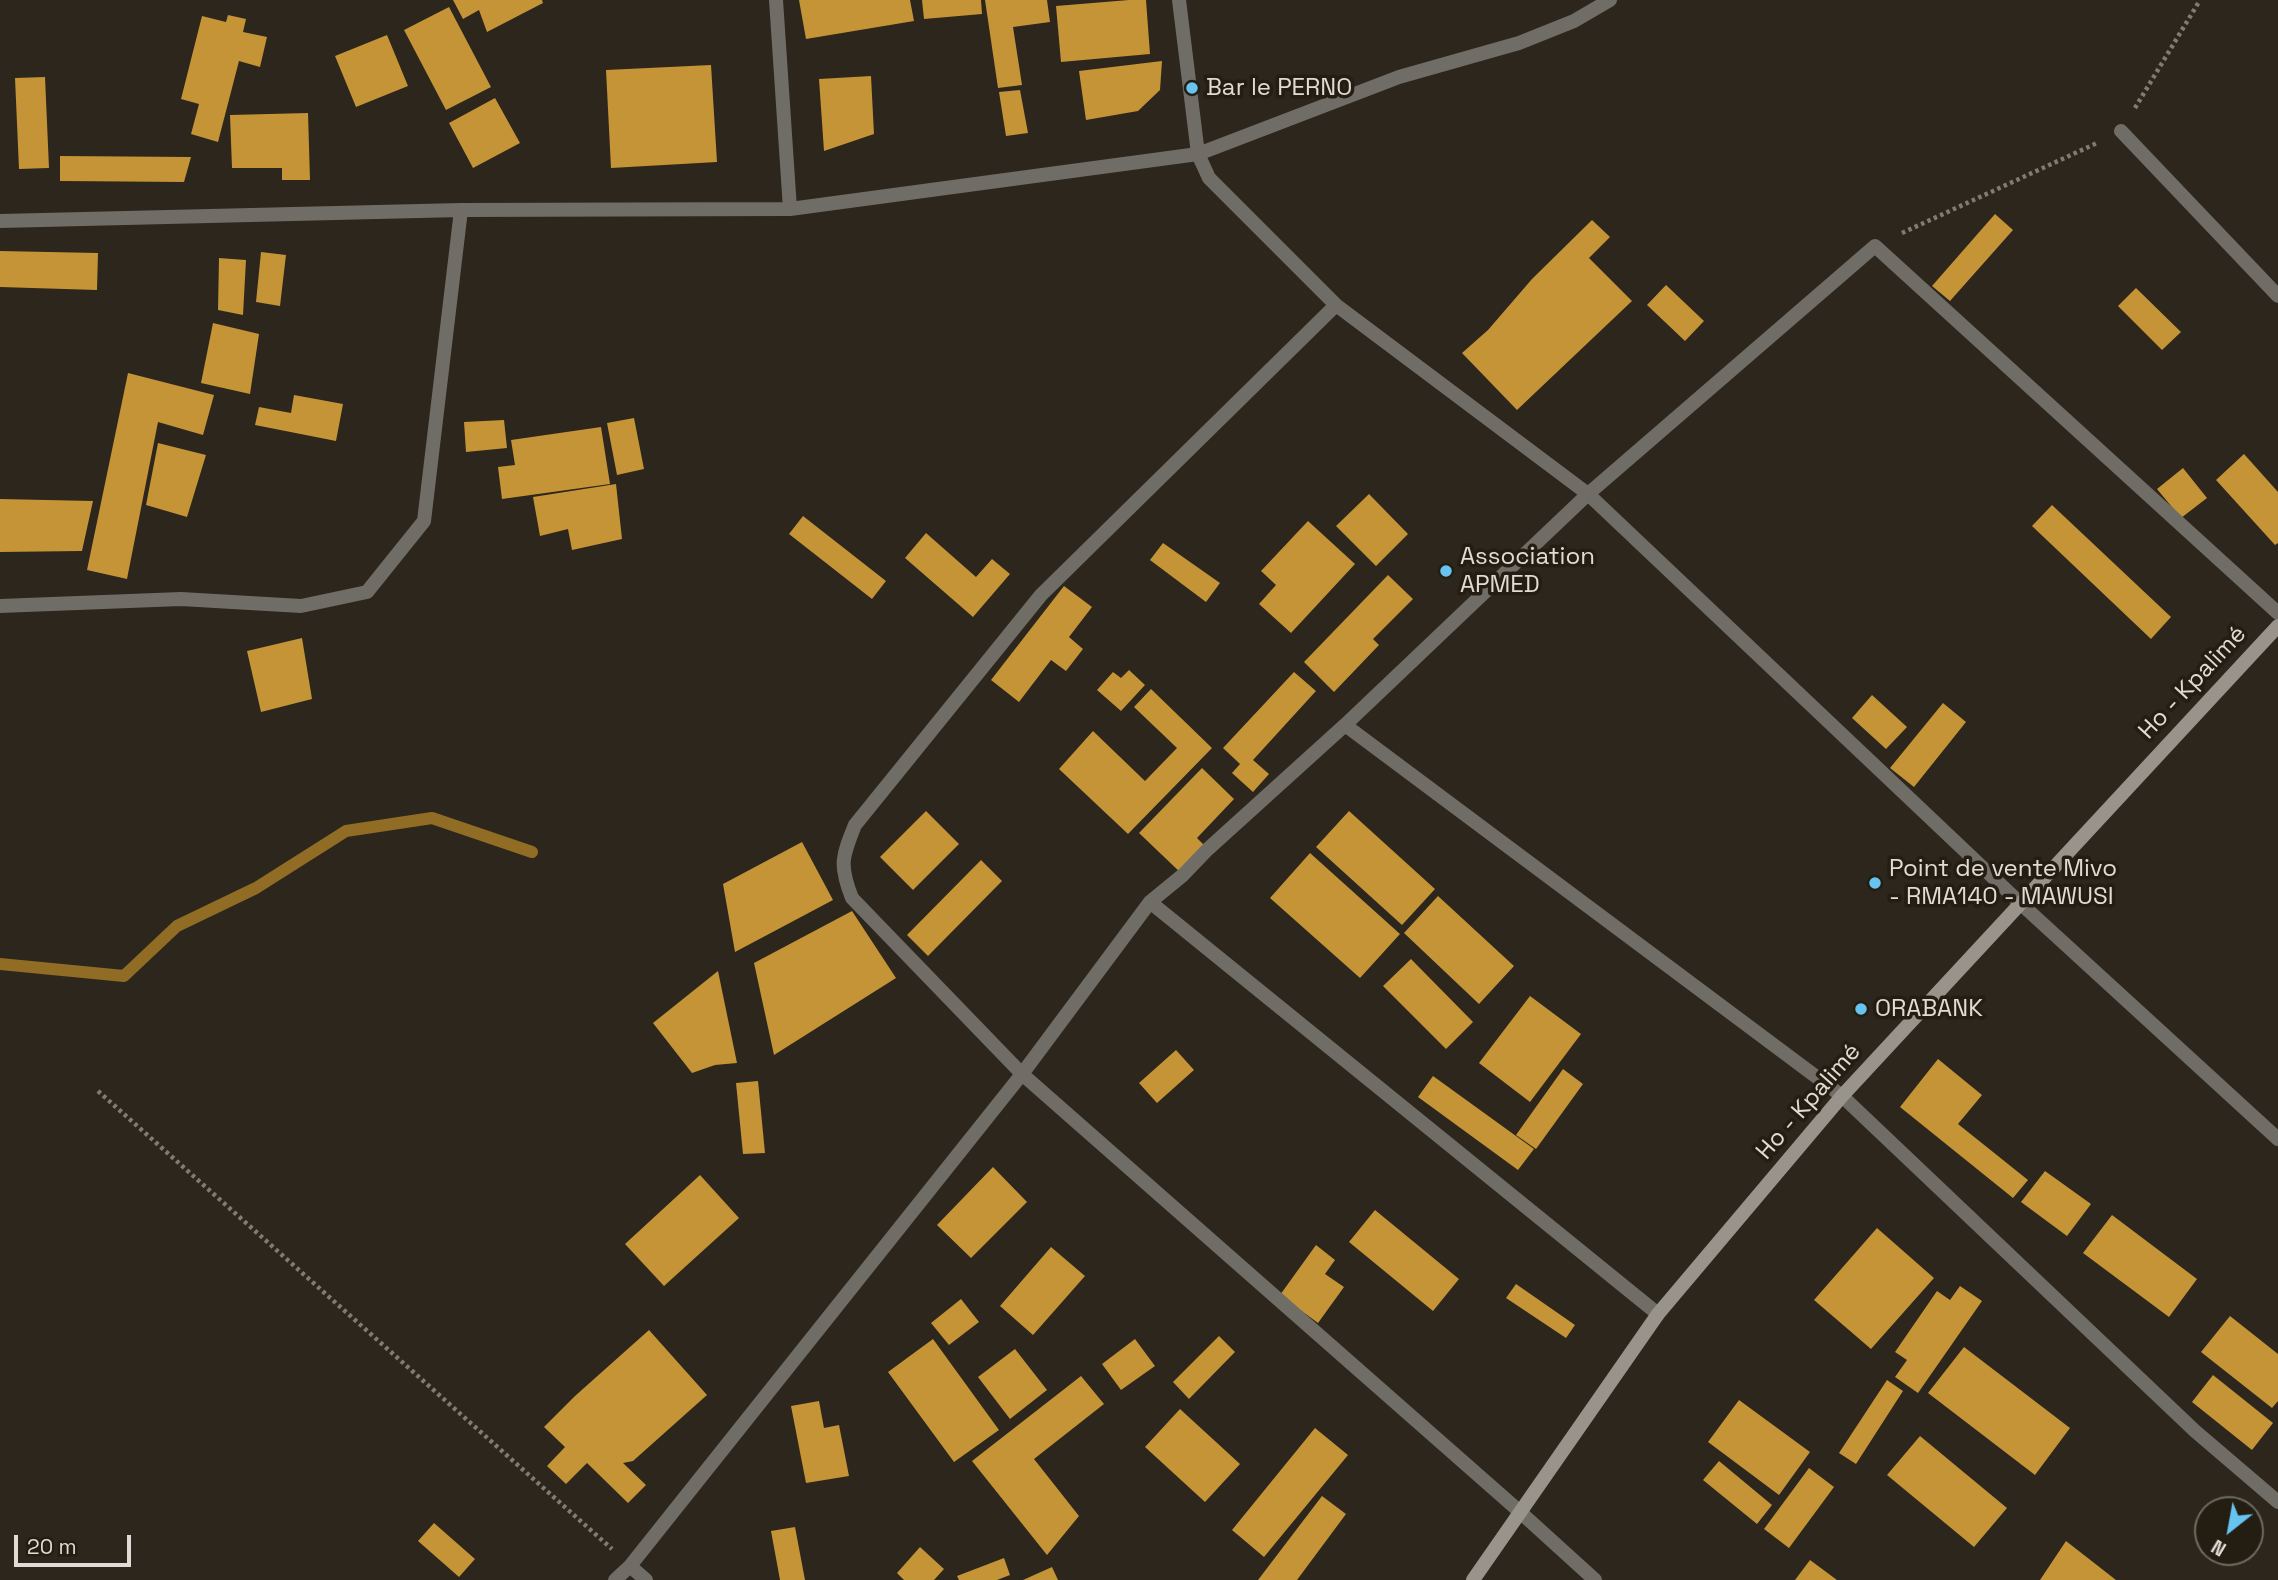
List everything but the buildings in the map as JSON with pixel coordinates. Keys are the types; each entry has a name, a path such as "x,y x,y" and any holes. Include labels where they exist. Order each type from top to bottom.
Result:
{"main road":[{"name":"Ho - Kpalimé","path":"1473,1580 1658,1314 1842,1096 2019,902 2278,626"}],"street":[{"path":"776,0 790,209"},
{"path":"1179,0 1198,154 1209,178 1336,305 1588,494 2019,902 2278,1139"},
{"path":"0,221 461,210 790,209 1198,154 1399,77 1519,43 1574,21 1610,0"},
{"path":"2121,131 2278,296"},
{"path":"0,606 181,599 301,606 367,592 424,521 461,210"},
{"path":"615,1580 630,1566 1022,1074 1150,902 1183,875 1345,725 1588,494 1875,246 2278,613"},
{"path":"1336,305 1041,595 855,825 842,856 845,879 852,898 1022,1074 1595,1580"},
{"path":"1345,725 1842,1096 2195,1431 2278,1502"},
{"path":"1150,902 1658,1314"},
{"path":"630,1566 646,1580"}],"path":[{"path":"1875,246 2121,131 2200,0"},
{"path":"98,1091 630,1566"}],"waterway":[{"path":"0,964 124,976 177,926 256,888 346,831 432,818 532,852"}],"place":[{"name":"Bar le PERNO","path":"1192,88"},
{"name":"Association APMED","path":"1446,571"},
{"name":"Point de vente Mivo - RMA140 - MAWUSI","path":"1875,883"},
{"name":"ORABANK","path":"1861,1009"}]}
